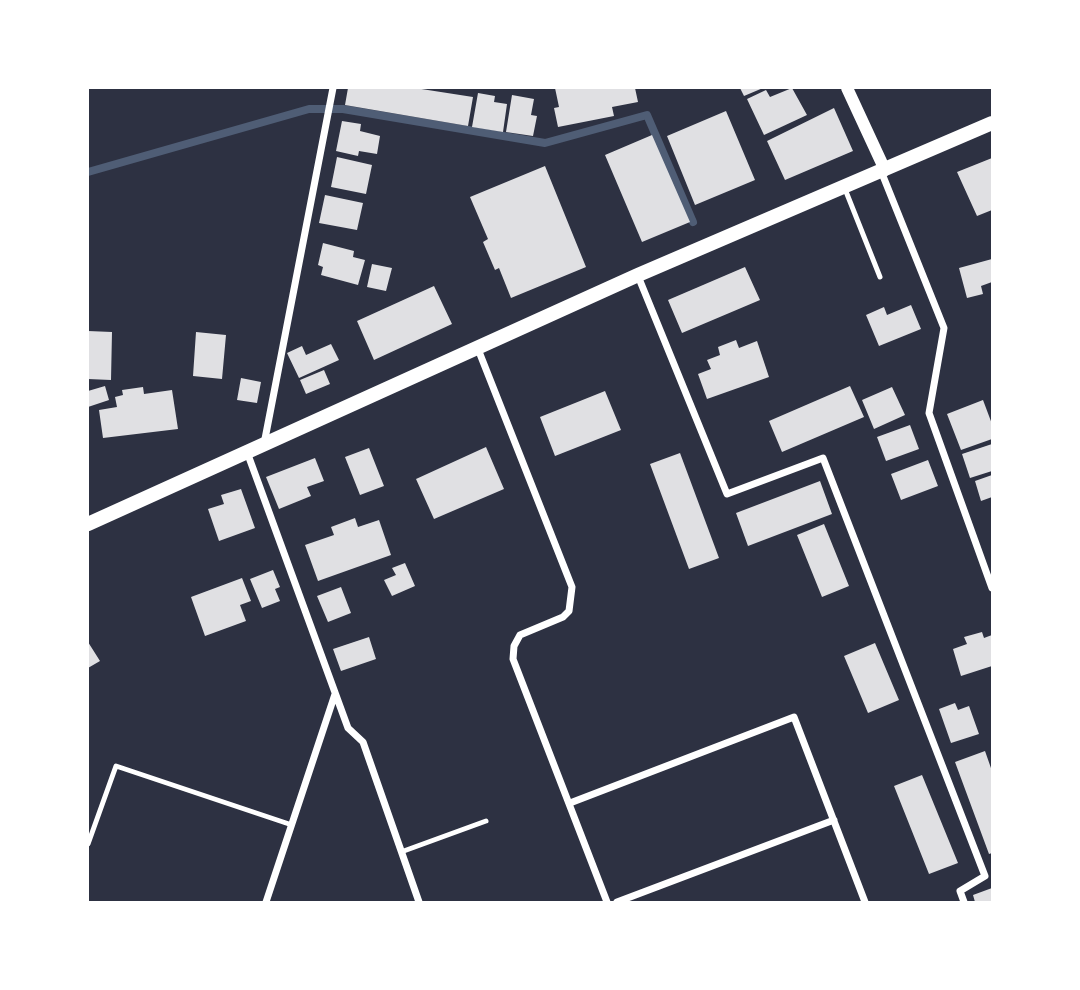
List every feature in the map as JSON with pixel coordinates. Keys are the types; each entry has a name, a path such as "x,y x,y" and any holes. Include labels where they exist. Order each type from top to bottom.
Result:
{"main road":[{"path":"88,524 638,275 992,123"}],"street":[{"path":"264,445 333,88"},
{"path":"847,88 883,170 944,328 929,413 992,588"},
{"path":"638,275 727,494 823,458 985,876 960,891 964,902"},
{"path":"478,349 572,587 569,611 563,617 520,635 514,646 513,659 607,902"},
{"path":"247,452 348,728 363,742 419,902"},
{"path":"266,902 335,693"},
{"path":"570,803 794,718 865,902"},
{"path":"617,902 834,820"}],"lane":[{"path":"844,187 880,277"},
{"path":"88,844 116,765 292,825"},
{"path":"401,852 486,821"}],"building":[{"path":"348,88 415,88 473,97 468,126 345,105"},
{"path":"555,88 635,88 638,102 612,107 614,116 558,127 554,108 559,107"},
{"path":"740,88 763,88 744,96"},
{"path":"792,88 807,115 764,135 747,99 766,90 770,97"},
{"path":"478,93 495,96 494,102 507,104 503,132 472,127"},
{"path":"512,95 534,99 531,115 537,116 533,136 506,132"},
{"path":"834,108 853,151 785,180 767,141"},
{"path":"726,111 755,180 695,205 667,136"},
{"path":"342,121 361,124 360,131 380,136 377,154 359,151 358,156 336,151"},
{"path":"652,135 690,222 642,242 605,155"},
{"path":"337,157 372,165 366,194 331,187"},
{"path":"992,158 992,210 977,216 957,172"},
{"path":"545,166 586,267 511,298 499,268 495,270 483,242 488,239 470,197"},
{"path":"325,195 363,203 357,230 319,223"},
{"path":"323,243 354,251 353,257 365,260 358,285 321,275 323,267 318,265"},
{"path":"992,259 992,282 981,286 983,294 967,298 959,268"},
{"path":"372,264 392,268 386,291 367,287"},
{"path":"745,267 760,300 682,333 668,300"},
{"path":"434,286 452,324 374,360 357,321"},
{"path":"911,305 921,329 879,346 866,315 884,307 887,315"},
{"path":"88,331 112,332 111,380 88,379"},
{"path":"196,332 226,335 222,379 193,376"},
{"path":"736,340 739,348 757,341 769,377 707,399 698,374 711,369 707,360 720,355 718,347"},
{"path":"331,344 339,360 299,378 287,353 302,346 306,355"},
{"path":"324,370 330,384 306,394 300,380"},
{"path":"241,378 261,382 257,403 237,400"},
{"path":"105,386 109,400 88,407 88,391"},
{"path":"850,386 864,417 782,452 769,421"},
{"path":"143,387 144,394 172,390 178,429 103,438 99,410 117,407 115,397 123,395 122,390"},
{"path":"892,387 905,415 874,429 862,400"},
{"path":"605,391 621,430 555,456 540,417"},
{"path":"983,400 992,424 992,439 961,450 947,414"},
{"path":"910,425 919,449 886,461 877,437"},
{"path":"992,444 992,471 970,478 962,454"},
{"path":"486,447 504,489 434,519 416,479"},
{"path":"369,448 384,486 360,495 345,457"},
{"path":"680,453 719,558 689,569 650,464"},
{"path":"315,458 324,481 307,487 311,496 279,509 266,477"},
{"path":"928,460 938,486 901,500 891,474"},
{"path":"992,475 992,497 981,501 975,481"},
{"path":"820,481 832,514 748,546 736,513"},
{"path":"241,489 255,528 219,541 208,509 224,504 221,495"},
{"path":"355,518 358,527 379,520 391,555 318,581 305,545 334,535 331,527"},
{"path":"824,524 849,586 822,597 797,535"},
{"path":"405,563 415,586 392,596 384,580 396,575 392,568"},
{"path":"273,570 280,587 275,589 280,601 262,608 250,579"},
{"path":"242,578 251,601 240,605 246,621 205,636 191,597"},
{"path":"341,587 351,613 328,622 317,596"},
{"path":"982,632 984,638 992,635 992,666 961,676 953,649 967,644 964,637"},
{"path":"369,637 376,659 341,671 333,649"},
{"path":"88,642 100,661 88,668"},
{"path":"875,643 899,700 868,713 844,656"},
{"path":"955,703 958,710 969,706 979,734 951,743 939,709"},
{"path":"985,751 992,771 992,853 989,854 955,762"},
{"path":"922,775 958,863 929,874 894,786"},
{"path":"992,888 992,902 975,902 973,895"}],"waterway":[{"path":"88,172 309,109 343,109 545,143 647,115 693,222"}]}
